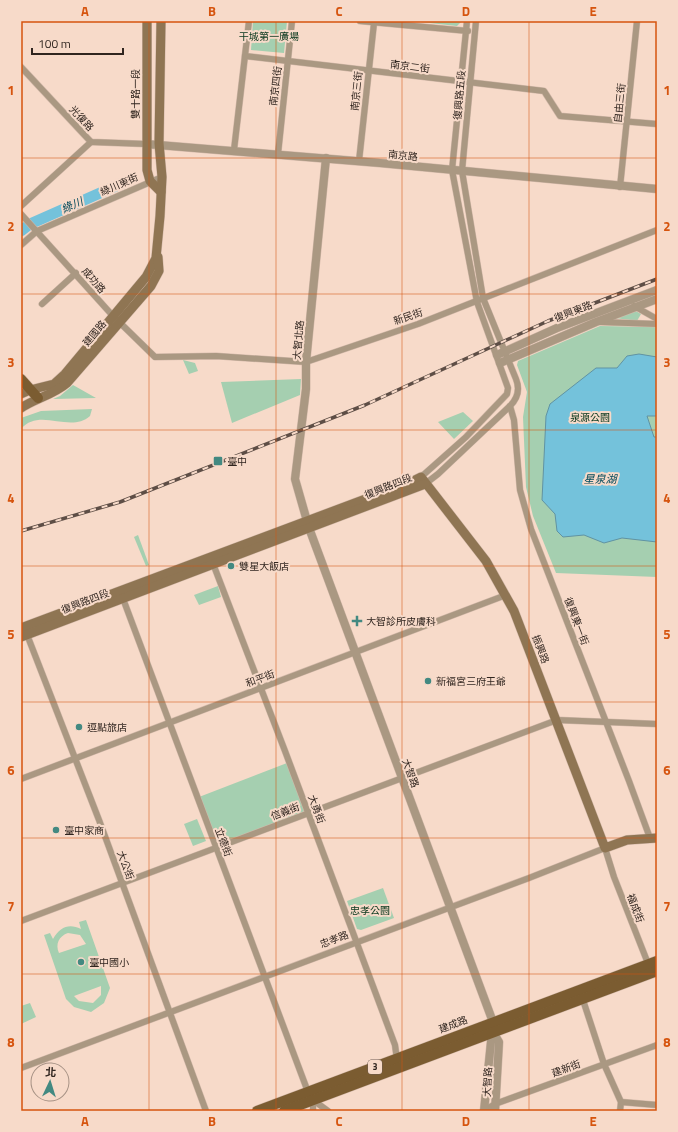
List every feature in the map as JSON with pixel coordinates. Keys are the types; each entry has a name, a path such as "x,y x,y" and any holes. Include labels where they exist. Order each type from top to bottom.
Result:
{"main road":[{"name":"雙十路一段","path":"146,144 147,21"},
{"path":"159,144 161,21"},
{"path":"146,144 146,170 150,181 161,192"},
{"name":"建國路","path":"21,408 38,398 56,392 67,383 155,271 162,177 159,144"},
{"name":"建國路","path":"25,392 50,386 58,382 116,319"},
{"path":"21,379 25,392 38,398"},
{"name":"復興路四段","path":"23,631 308,525 411,482 423,480"},
{"name":"振興路","path":"423,480 486,561 506,595 524,635 605,848"},
{"name":"忠孝路","path":"605,848 627,840 653,838"},
{"name":"建成路","path":"257,1111 310,1096 654,967"},
{"name":"建成路","path":"284,1111 310,1096"}],"street":[{"path":"234,150 249,21"},
{"name":"南京四街","path":"278,154 292,21"},
{"path":"360,21 475,32"},
{"name":"復興路五段","path":"452,170 466,21"},
{"name":"復興路五段","path":"462,171 476,21"},
{"name":"自由三街","path":"620,187 637,21"},
{"name":"南京三街","path":"359,161 374,23"},
{"name":"南京二街","path":"245,56 544,91 560,116 627,122"},
{"name":"光復路","path":"21,66 91,142 146,144"},
{"path":"627,122 657,124"},
{"path":"21,206 91,142"},
{"name":"南京路","path":"146,144 326,158 657,190"},
{"name":"大智北路","path":"308,525 295,479 306,389 306,362 326,158"},
{"name":"復興路四段","path":"423,480 438,474 510,406 516,398 518,383 502,357 477,302 452,170"},
{"name":"復興路四段","path":"423,480 507,394 508,385 502,357 483,298 462,171"},
{"name":"綠川東街","path":"21,245 38,232 150,181 162,177"},
{"name":"成功路","path":"21,214 76,273 116,319 155,357"},
{"name":"新民街","path":"155,357 216,356 306,362 477,302 483,298 657,230"},
{"path":"42,304 76,273"},
{"name":"復興東路","path":"502,357 557,328 657,290"},
{"name":"復興東路","path":"502,357 657,299"},
{"path":"626,302 657,319"},
{"path":"596,322 657,324"},
{"name":"復興東一街","path":"510,406 514,420 519,481 523,505 605,721 653,838"},
{"name":"大智路","path":"308,525 354,653 402,778 499,1042 495,1108"},
{"name":"大勇街","path":"212,561 395,1045 396,1064"},
{"name":"立德街","path":"121,595 168,723 310,1096 313,1111"},
{"name":"和平街","path":"21,778 76,759 506,595"},
{"name":"大公街","path":"23,631 76,759 206,1111"},
{"path":"557,720 657,724"},
{"name":"信義街","path":"21,921 557,720"},
{"name":"忠孝路","path":"21,1068 169,1011 450,908 605,848"},
{"name":"福成街","path":"605,848 614,877 654,967"},
{"path":"581,994 604,1064 621,1102 620,1111"},
{"name":"大智路","path":"484,1111 489,1046 493,1027"},
{"name":"建新街","path":"484,1111 657,1045"},
{"path":"310,1096 328,1111"},
{"path":"621,1102 657,1105"}],"green space":[{"name":"干城第一廣場","path":"253,21 287,21 284,53 251,50"},
{"path":"411,21 462,21 457,26"},
{"path":"634,310 641,314 637,321 615,318"},
{"name":"泉源公園","path":"600,326 657,327 657,577 556,573 533,516 526,487 523,417 527,392 517,365 518,361"},
{"path":"183,360 195,363 198,371 189,374"},
{"path":"301,379 300,395 232,423 221,382"},
{"path":"73,385 96,398 53,399 60,396"},
{"path":"92,409 90,416 82,421 73,423 37,420 29,423 21,429 21,418 41,411"},
{"path":"463,412 473,421 454,439 438,422"},
{"path":"138,535 149,565 146,566 134,537"},
{"path":"218,586 221,597 199,605 194,595"},
{"path":"287,763 305,811 217,845 199,797"},
{"path":"197,819 206,841 193,846 184,824"},
{"name":"忠孝公園","path":"383,888 394,918 361,930 357,929 347,901"},
{"path":"86,920 110,988 104,1003 91,1012 74,1007 66,999 44,935 50,933 53,939 65,927 73,926 81,929 79,922","holes":["68,933 80,935 86,944 59,953 57,946 60,938","101,986 101,995 93,1003 79,1001 74,996"]},
{"path":"30,1003 36,1017 21,1024 21,1006"}],"water":[{"name":"星泉湖","path":"639,354 657,357 657,416 647,416 654,437 657,437 657,542 622,538 604,543 584,535 563,537 557,531 555,514 542,500 546,416 550,404 596,368 617,368 627,356"}],"waterway":[{"name":"綠川","path":"21,231 30,224 125,182"}],"railway":[{"path":"21,531 120,502 365,405 548,321 657,279"}],"place":[{"name":"臺中","path":"218,461"},
{"name":"雙星大飯店","path":"231,566"},
{"name":"大智診所皮膚科","path":"357,621"},
{"name":"新福宮三府王爺","path":"428,681"},
{"name":"逗點旅店","path":"79,727"},
{"name":"臺中家商","path":"56,830"},
{"name":"臺中國小","path":"81,962"}]}
